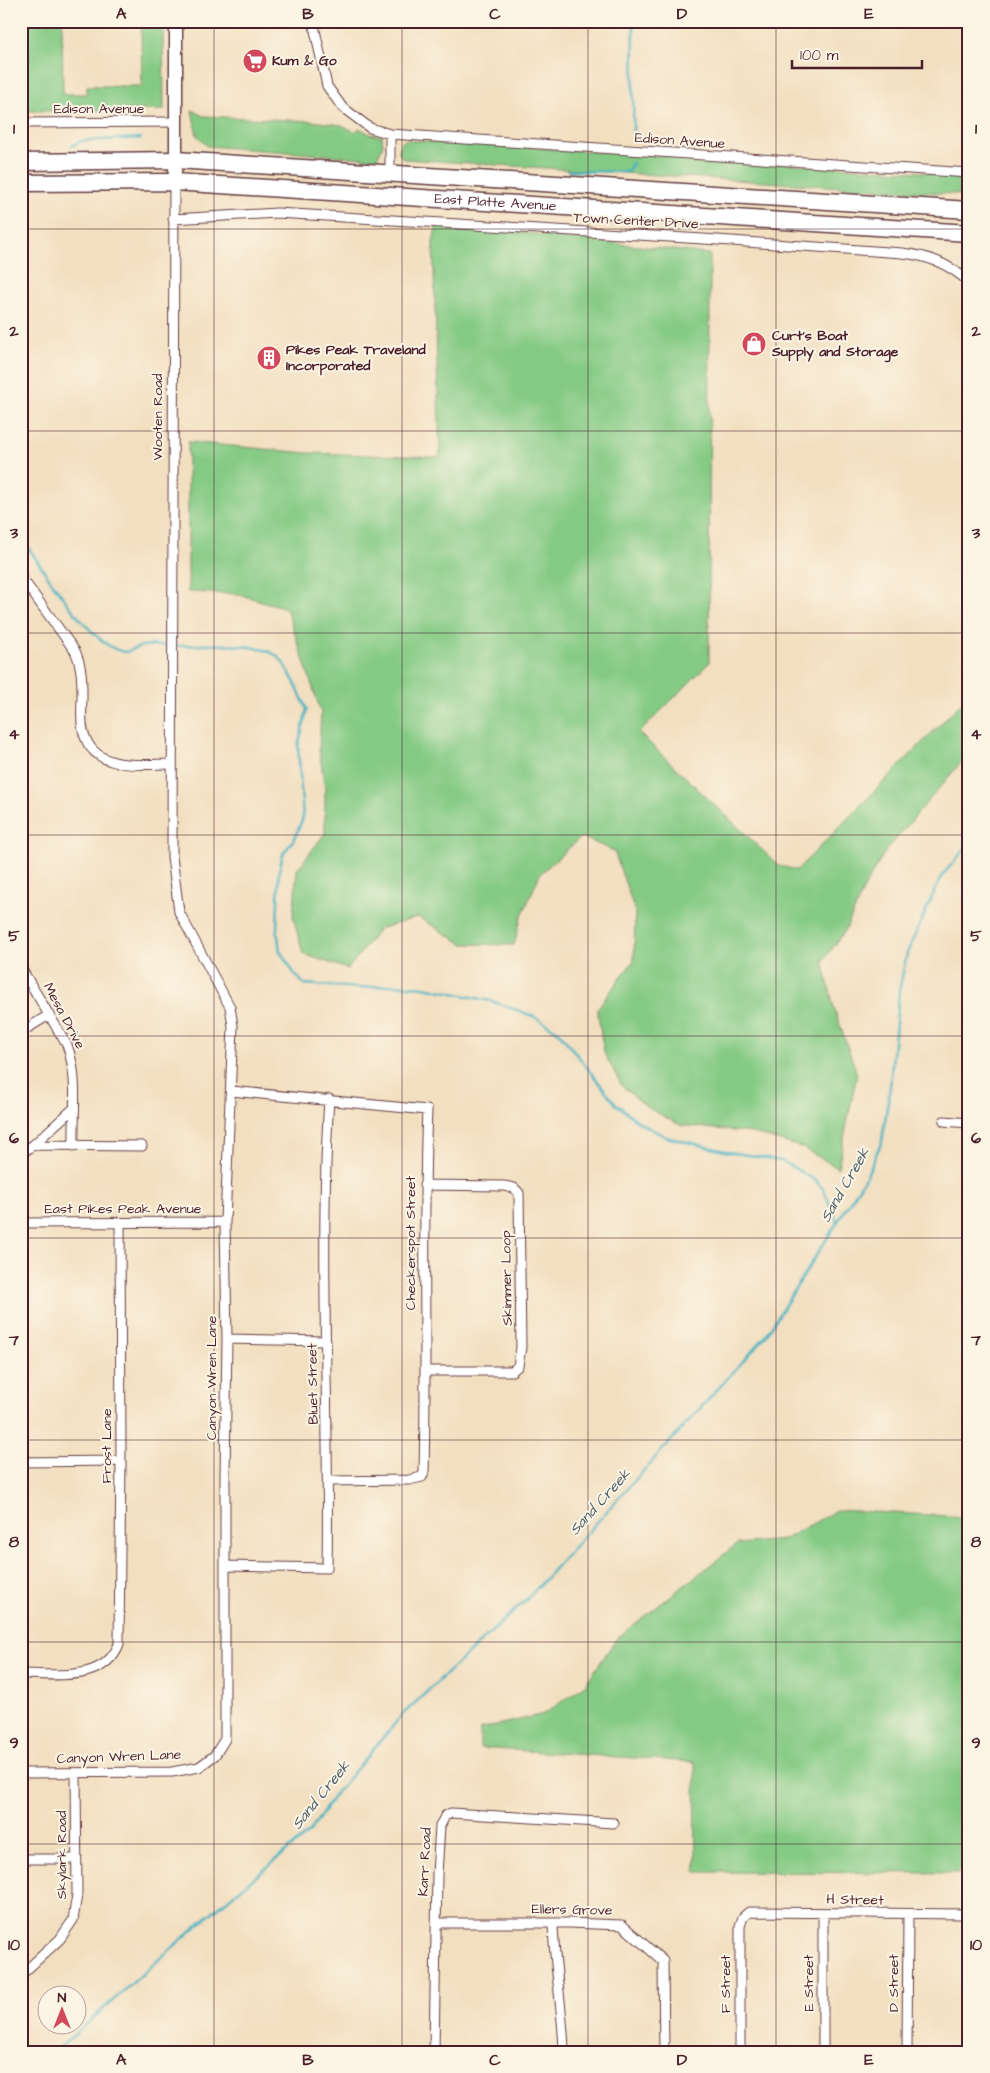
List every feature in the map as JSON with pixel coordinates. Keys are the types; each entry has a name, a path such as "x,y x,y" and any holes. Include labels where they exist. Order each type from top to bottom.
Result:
{"highway":[{"name":"East Platte Avenue","path":"21,162 176,160 969,210"},
{"name":"East Platte Avenue","path":"21,184 174,182 969,233"}],"street":[{"name":"Wooten Road","path":"172,813 173,219 176,160 176,21"},
{"name":"Edison Avenue","path":"312,21 327,86 342,107 370,128 390,134 969,173"},
{"name":"Edison Avenue","path":"21,123 176,122"},
{"path":"390,134 390,174"},
{"name":"Town Center Drive","path":"173,219 277,214 704,239 902,253 942,262 969,282"},
{"path":"21,578 74,651 79,661 82,678 82,727 88,744 94,752 111,762 123,764 171,764"},
{"name":"Canyon Wren Lane","path":"21,1773 172,1772 199,1767 215,1755 225,1739 227,1339 225,1222 233,1026 230,1007 179,912 172,856 172,813"},
{"name":"Mesa Drive","path":"21,968 67,1046 74,1069 76,1094 73,1109 74,1146"},
{"path":"21,1032 50,1015"},
{"name":"Checkerspot Street","path":"231,1091 427,1110 424,1185 426,1371 424,1472 422,1477 409,1480 328,1482"},
{"name":"Bluet Street","path":"225,1566 326,1568 328,1482 324,1189 329,1099"},
{"path":"21,1154 73,1109"},
{"path":"944,1121 969,1123"},
{"path":"33,1145 142,1146"},
{"name":"Skimmer Loop","path":"424,1185 504,1186 514,1188 519,1194 521,1278 521,1347 518,1366 512,1371 426,1371"},
{"name":"Frost Lane","path":"21,1674 92,1672 105,1665 116,1653 120,1635 120,1222"},
{"name":"East Pikes Peak Avenue","path":"21,1223 225,1222"},
{"path":"227,1339 326,1340"},
{"path":"21,1462 121,1461"},
{"name":"Skylark Road","path":"21,1975 60,1939 73,1920 77,1895 76,1773"},
{"name":"Karr Road","path":"434,2052 440,1826 445,1816 451,1813 614,1823"},
{"path":"21,1859 76,1859"},
{"name":"H Street","path":"741,1915 749,1912 969,1914"},
{"name":"E Street","path":"823,1914 823,2052"},
{"name":"D Street","path":"907,2052 908,1914"},
{"name":"F Street","path":"740,2052 741,1915"},
{"name":"Ellers Grove","path":"436,1923 622,1925 663,1961 664,2052"},
{"path":"553,1923 554,1953 564,2029 564,2052"}],"green space":[{"path":"21,21 62,21 63,94 87,94 87,86 142,86 141,27 163,26 164,110 21,111"},
{"path":"192,110 203,116 311,121 342,125 355,132 359,128 370,134 382,136 383,145 377,159 207,146 197,136"},
{"path":"405,140 969,175 969,195 403,159 399,153 400,144"},
{"path":"437,223 710,254 709,663 639,733 779,866 797,870 969,695 969,753 885,852 867,882 845,931 823,961 834,1008 857,1074 838,1168 801,1147 752,1133 680,1125 648,1108 622,1086 604,1053 597,1009 634,960 635,911 614,851 581,837 540,874 521,918 514,945 463,944 418,917 379,929 348,969 303,954 293,916 297,870 325,833 325,788 319,750 321,712 286,608 237,594 188,592 188,442 308,453 440,457 433,242"},
{"path":"837,1510 969,1517 969,1873 696,1872 695,1762 480,1748 480,1729 544,1714 584,1686 617,1638 737,1544 783,1540"}],"waterway":[{"path":"633,141 634,21"},
{"path":"72,146 81,141 141,138"},
{"path":"569,171 627,172 633,163"},
{"path":"21,537 68,604 97,637 112,647 125,652 145,645 169,646"},
{"path":"175,646 228,645 268,651 277,656 285,666 307,710 298,746 303,818 294,839 283,854 279,871 277,930 280,951 294,973 304,984 360,988 393,985 424,987 491,1001 533,1016 558,1031 616,1104 640,1123 666,1137 729,1152 782,1161 815,1180 824,1190 837,1222"},
{"name":"Sand Creek","path":"55,2052 209,1915 310,1832 332,1798 403,1714 529,1597 765,1337 867,1175 882,1141 890,1087 899,991 907,953 941,877 969,844"}],"place":[{"name":"Kum & Go","path":"255,61"},
{"name":"Curt's Boat Supply and Storage","path":"754,344"},
{"name":"Pikes Peak Traveland Incorporated","path":"269,358"}]}
